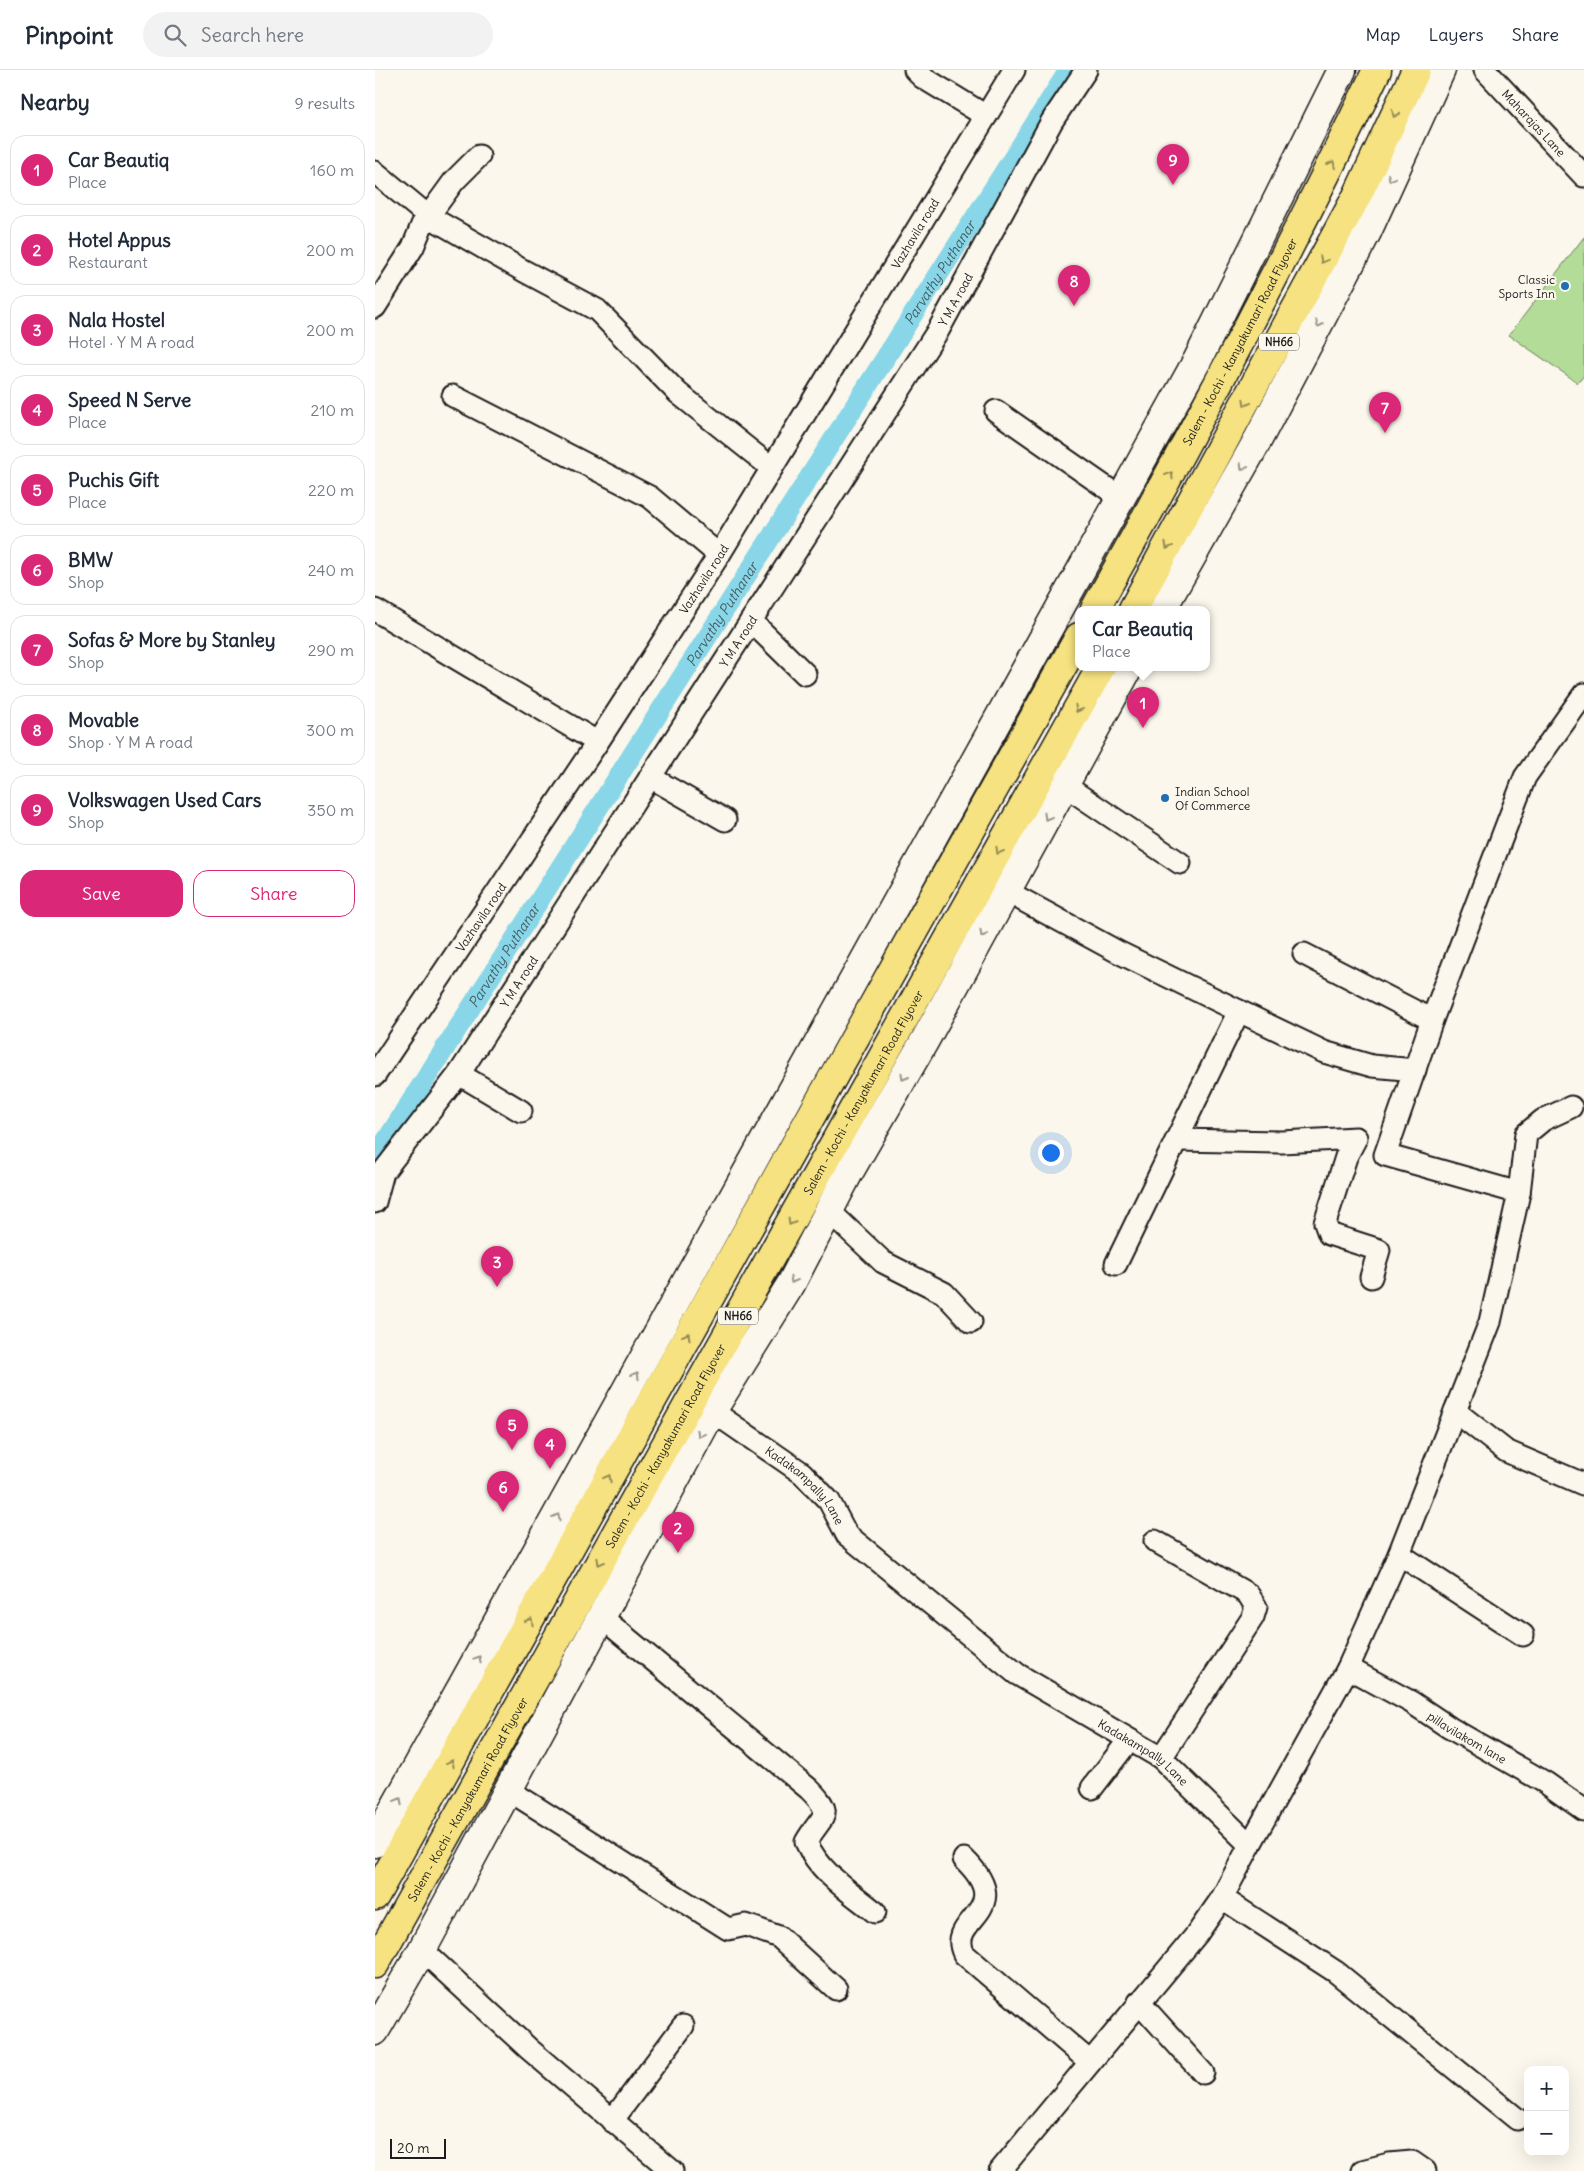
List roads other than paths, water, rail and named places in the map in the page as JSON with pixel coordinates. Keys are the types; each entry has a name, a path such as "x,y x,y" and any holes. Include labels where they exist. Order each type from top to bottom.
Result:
{"highway":[{"name":"Salem - Kochi - Kanyakumari Road Flyover","path":"1097,606 1179,458 1307,216 1377,70"},
{"name":"NH66","path":"1135,606 1357,196 1415,70"},
{"name":"NH66","path":"375,1896 1075,644"},
{"name":"Salem - Kochi - Kanyakumari Road Flyover","path":"375,1964 1099,671"}],"street":[{"path":"915,70 922,77 986,116"},
{"name":"Vazhavila road","path":"375,1075 719,555 1013,70"},
{"name":"Y M A road","path":"375,1202 383,1172 459,1074 939,329 1052,121 1086,70"},
{"path":"375,1843 1198,359 1342,70"},
{"path":"1164,606 1255,446 1367,232 1441,70"},
{"name":"Maharajas Lane","path":"1485,70 1584,176"},
{"path":"375,307 413,247 428,216 454,181 479,156"},
{"path":"375,172 428,216 597,310 677,393 772,468"},
{"path":"453,396 650,497 719,555"},
{"path":"996,411 1121,498"},
{"path":"375,610 597,742"},
{"path":"751,621 805,674"},
{"path":"375,2030 422,1950 600,1616 713,1411 791,1284 829,1211 1127,671"},
{"path":"1385,1155 1432,1020 1525,777 1584,694"},
{"path":"650,777 725,820"},
{"path":"1064,785 1180,863"},
{"path":"1006,891 1118,952 1324,1052 1372,1066 1415,1070"},
{"path":"1304,954 1432,1020"},
{"path":"1116,1264 1239,1011"},
{"path":"459,1074 521,1111"},
{"path":"1000,2171 1197,1934 1222,1898 1348,1668 1399,1554 1490,1322 1519,1193 1526,1134 1543,1120 1571,1107"},
{"path":"1177,1140 1282,1142 1356,1138 1385,1155 1519,1193"},
{"path":"1356,1138 1346,1157 1325,1223 1329,1234 1379,1250 1371,1277"},
{"path":"829,1211 883,1262 944,1293 971,1322"},
{"name":"Kadakampally Lane","path":"713,1411 802,1473 829,1501 847,1535 1017,1674 1161,1758 1250,1845"},
{"path":"1455,1411 1506,1450 1583,1484"},
{"path":"1155,1540 1248,1594 1256,1606 1253,1617 1161,1758"},
{"path":"1399,1554 1523,1635"},
{"path":"600,1616 809,1789 824,1804 826,1810 823,1818 806,1842 812,1856 825,1872 875,1912"},
{"name":"pillavilakom lane","path":"1348,1668 1411,1702 1449,1728 1546,1783 1584,1810"},
{"path":"1091,1788 1129,1740"},
{"path":"507,1789 728,1929 746,1925 779,1937 836,1990"},
{"path":"964,1859 981,1879 985,1888 986,1898 961,1938 960,1947 964,1954 1090,2062"},
{"path":"1222,1898 1336,1972 1517,2119"},
{"path":"422,1950 529,2049 673,2171"},
{"path":"1139,2002 1203,2073"},
{"path":"612,2121 683,2026"},
{"path":"1362,2171 1389,2164 1412,2162 1425,2171"}],"waterway":[{"name":"Parvathy Puthanar","path":"375,1158 1069,70"}],"place":[{"name":"Volkswagen Used Cars","path":"1173,185"},
{"name":"Classic Sports Inn","path":"1565,286"},
{"name":"Movable","path":"1074,306"},
{"name":"Sofas & More by Stanley","path":"1385,433"},
{"name":"Car Beautiq","path":"1143,728"},
{"name":"Indian School Of Commerce","path":"1165,798"},
{"name":"Nala Hostel","path":"497,1287"},
{"name":"Puchis Gift","path":"512,1450"},
{"name":"Speed N Serve","path":"550,1469"},
{"name":"BMW","path":"503,1512"},
{"name":"Hotel Appus","path":"678,1553"}]}
